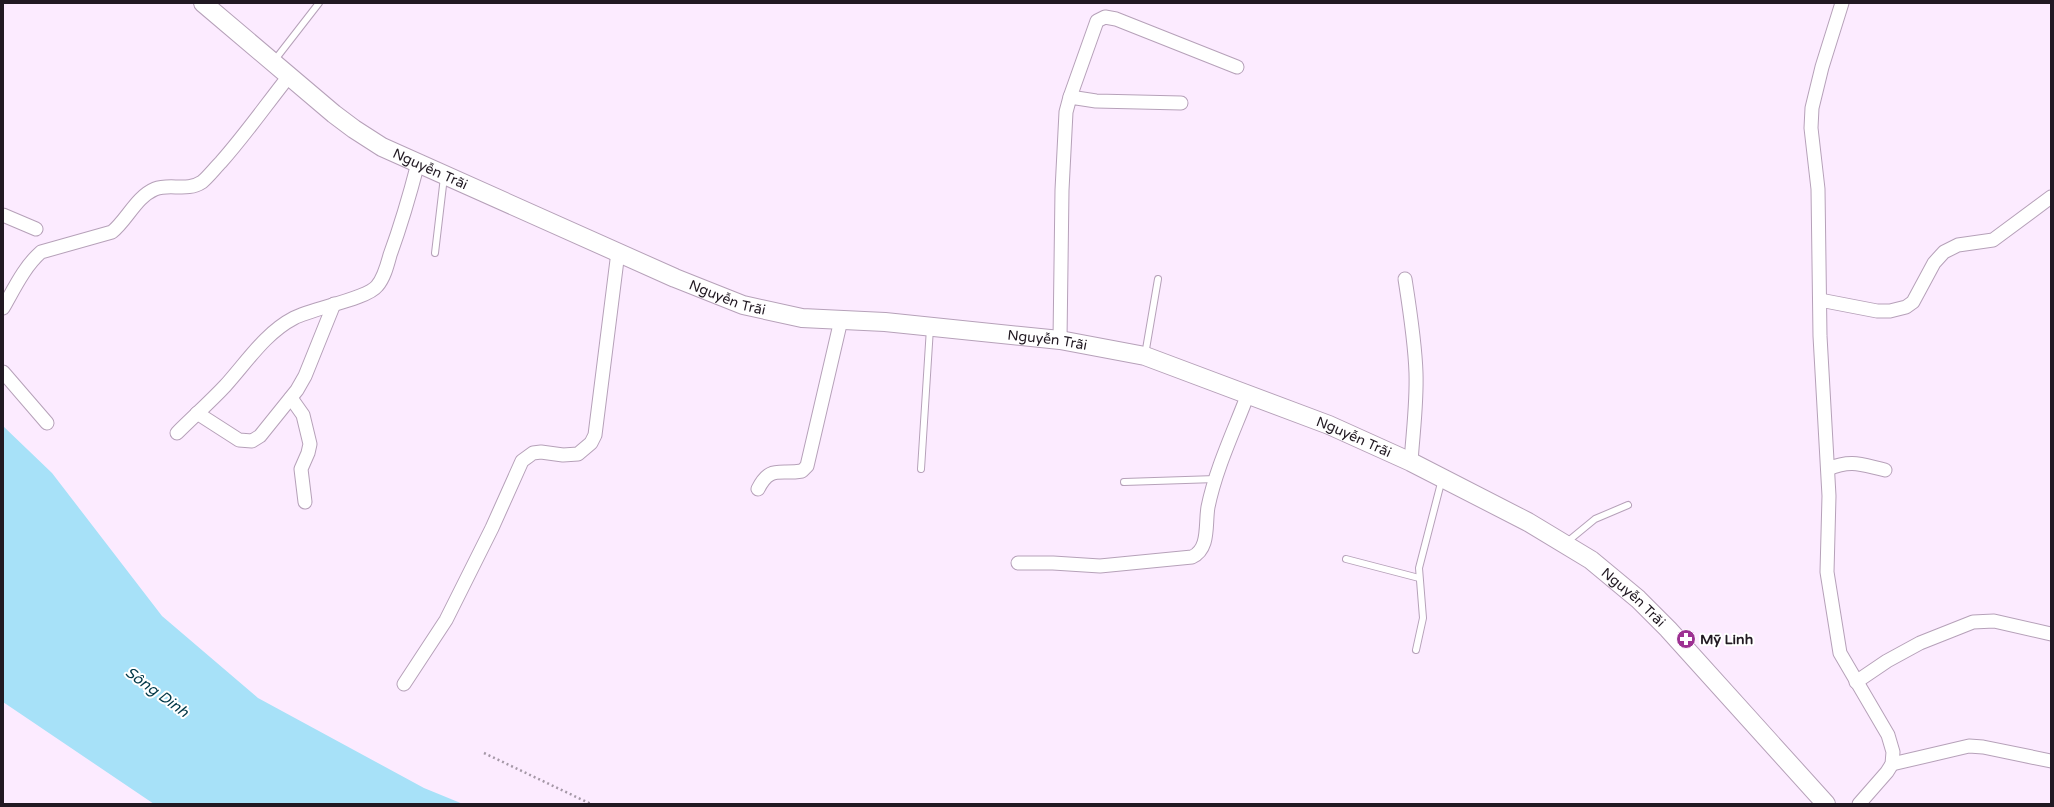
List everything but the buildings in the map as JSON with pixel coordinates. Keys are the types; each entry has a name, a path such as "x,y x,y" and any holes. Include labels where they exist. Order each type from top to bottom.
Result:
{"main road":[{"name":"Nguyễn Trãi","path":"203,3 354,129 382,147 618,252 743,305 802,318 930,327 1060,340 1145,356 1329,425 1442,477 1499,506 1566,544 1596,564 1638,599 1663,624 1826,804"}],"street":[{"path":"1842,3 1822,67 1812,108 1812,146 1818,189 1820,336 1828,469 1827,572 1840,653 1888,735 1893,752 1892,764 1859,804"},
{"path":"1060,340 1062,190 1066,112 1097,21 1105,17 1116,19 1237,67"},
{"path":"3,308 35,257 42,252 112,232 119,226 140,200 153,190 161,187 188,187 202,181 228,153 289,76"},
{"path":"1070,97 1096,101 1181,103"},
{"path":"178,433 224,386 260,345 278,329 293,318 334,304 364,296 377,287 382,279 398,233 418,163"},
{"path":"1820,300 1877,311 1890,311 1906,307 1913,302 1934,263 1944,252 1958,245 1993,240 2051,196"},
{"path":"3,215 36,229"},
{"path":"404,684 446,620 492,528 522,461 533,453 541,452 563,455 578,454 591,443 595,435 618,252"},
{"path":"1406,279 1414,336 1416,375 1416,405 1411,462"},
{"path":"197,413 239,440 252,441 260,436 291,398 305,376 334,304"},
{"path":"758,489 764,477 772,472 802,471 807,466 842,320"},
{"path":"3,372 47,423"},
{"path":"1018,563 1116,566 1198,555 1204,544 1208,509 1216,479 1248,394"},
{"path":"291,398 303,415 310,444 301,469 306,502"},
{"path":"1828,469 1840,464 1855,462 1885,470"},
{"path":"1856,682 1887,661 1920,643 1974,622 1994,621 2051,634"},
{"path":"1892,764 1969,746 1983,747 2051,761"}],"lane":[{"path":"273,62 319,3"},
{"path":"435,253 444,174"},
{"path":"1145,356 1158,279"},
{"path":"921,469 930,327"},
{"path":"1416,650 1423,618 1423,601 1419,578 1419,568 1442,477"},
{"path":"1124,482 1216,479"},
{"path":"1566,544 1595,519 1628,505"},
{"path":"1346,559 1419,578"}],"path":[{"path":"484,753 591,804"}],"water":[{"name":"Sông Dinh","path":"3,426 52,473 162,616 258,698 424,788 463,804 154,804 3,702"}],"place":[{"name":"Mỹ Linh","path":"1686,639"}]}
